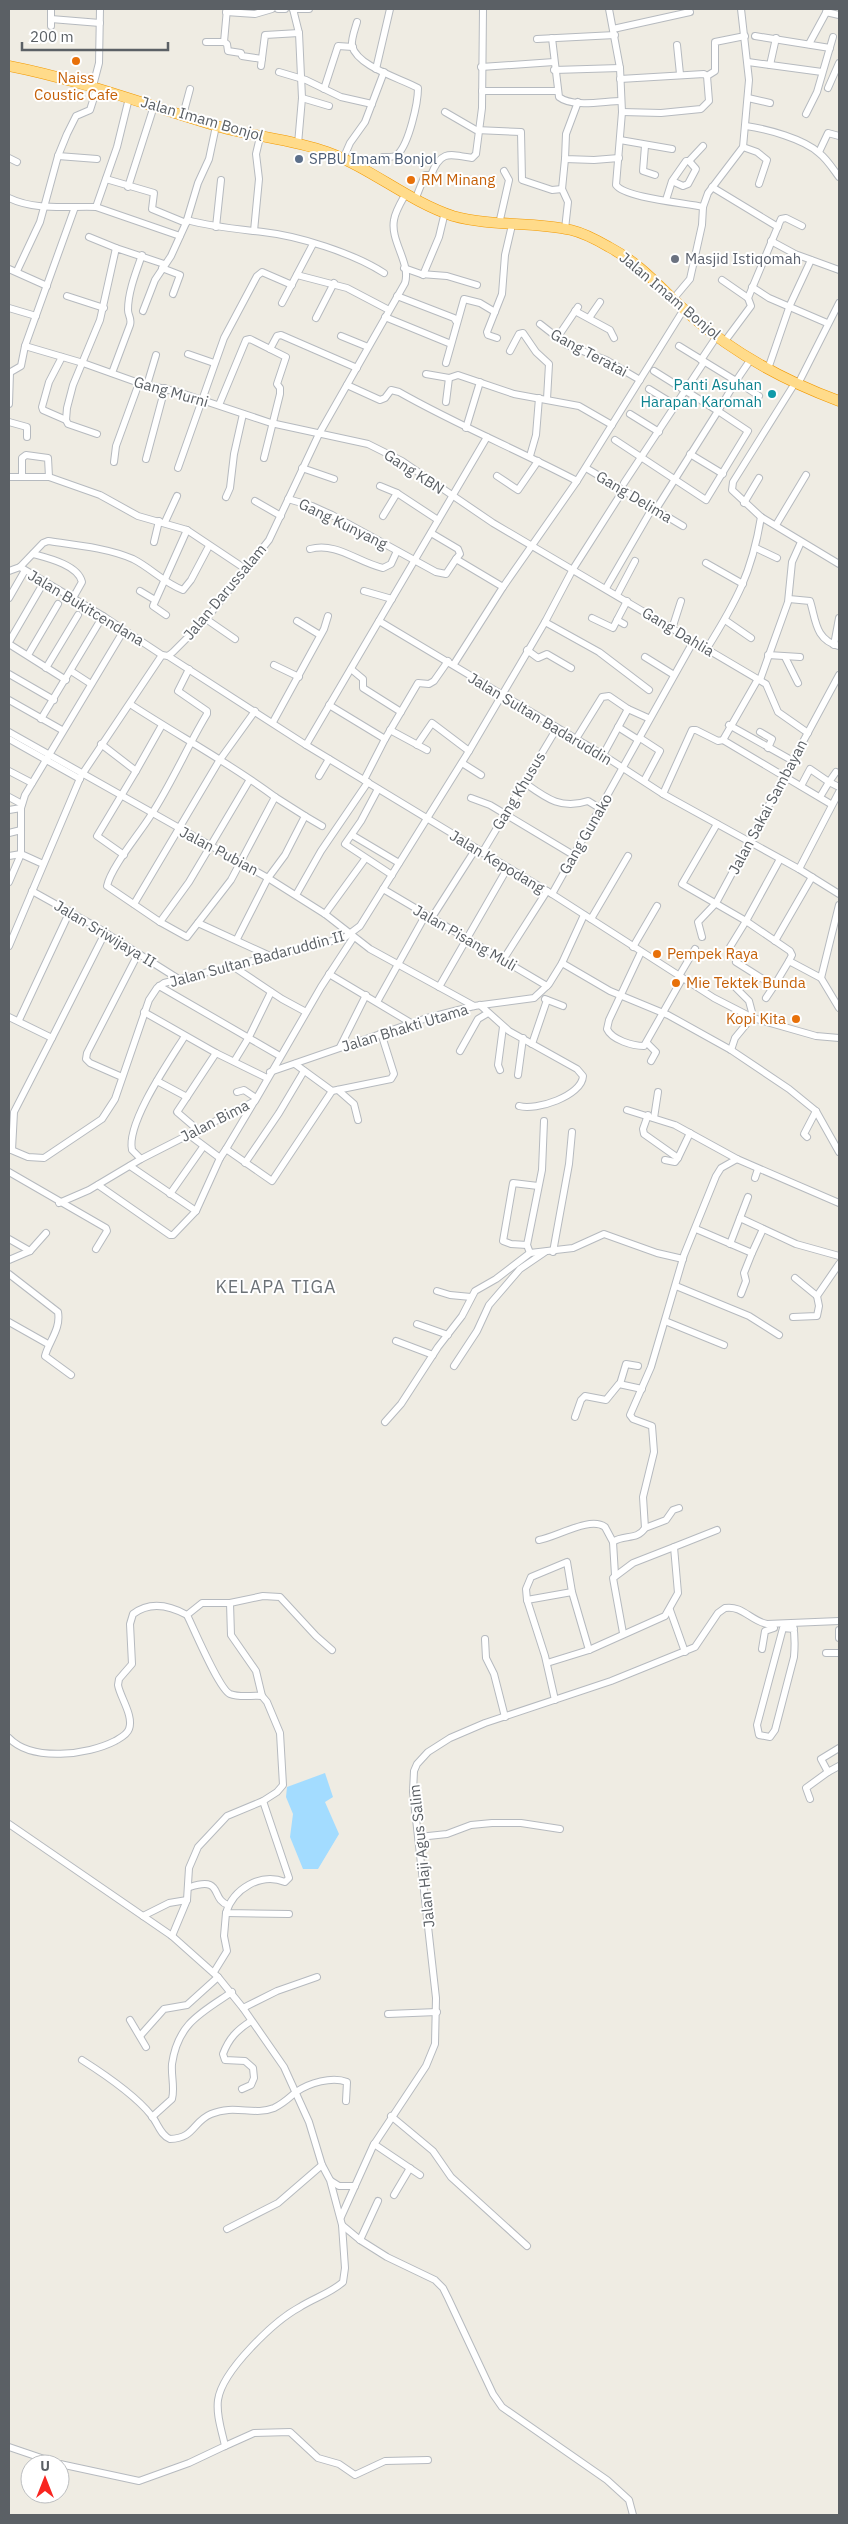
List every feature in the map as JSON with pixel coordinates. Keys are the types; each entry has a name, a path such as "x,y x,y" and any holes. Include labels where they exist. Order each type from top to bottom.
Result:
{"highway":[{"name":"Jalan Imam Bonjol","path":"9,66 95,87 216,126 298,144 343,159 416,200 445,212 476,221 565,229 589,237 618,252 658,281 684,309 751,359 768,370 839,401"}],"street":[{"path":"51,9 51,23 100,23"},
{"path":"17,271 40,222 58,156 76,116 90,110 99,63 100,9"},
{"path":"224,42 226,10 255,14 272,9"},
{"path":"278,9 285,9"},
{"path":"298,144 302,98 299,33 293,9 309,9"},
{"path":"376,69 390,9"},
{"path":"416,200 424,175 431,175 440,159 450,154 475,157 480,130 483,9"},
{"path":"609,9 620,68 622,112 616,185 619,189 645,197 703,207"},
{"path":"674,298 690,279 702,225 703,207 712,186 743,147 748,98 748,62 742,9"},
{"path":"809,44 827,10 839,16"},
{"path":"538,39 614,32 690,12"},
{"path":"352,47 357,22"},
{"path":"206,42 224,42 228,44 228,50 241,53 242,56 261,63 265,35 299,33"},
{"path":"707,76 715,71 715,42 745,36"},
{"path":"755,36 830,48"},
{"path":"806,114 817,92 833,37"},
{"path":"552,38 557,91 565,101 621,101"},
{"path":"770,66 776,38"},
{"path":"677,45 680,74"},
{"path":"324,89 338,46 352,47 368,65 416,87 418,91 410,130 403,147 393,157 383,157"},
{"path":"481,67 554,62"},
{"path":"748,62 822,72"},
{"path":"828,88 839,63"},
{"path":"554,70 620,68"},
{"path":"279,72 300,78 341,97 372,104"},
{"path":"343,159 350,143 362,129 384,72"},
{"path":"620,79 680,74 704,74 707,76"},
{"path":"622,112 661,113 704,108 709,101 707,76"},
{"path":"183,115 190,89"},
{"path":"482,91 557,91"},
{"path":"96,207 129,98"},
{"path":"302,98 329,106"},
{"path":"748,98 770,103"},
{"path":"565,229 568,202 562,189 566,134 578,102"},
{"path":"128,187 154,106"},
{"path":"445,112 470,128 521,132 522,180 552,190 562,189"},
{"path":"143,311 186,221 198,183 210,159 216,126"},
{"path":"746,126 771,131 819,152 839,177"},
{"path":"819,152 828,133 839,136"},
{"path":"254,231 259,179 256,154 260,137"},
{"path":"620,140 645,146 672,149"},
{"path":"645,146 643,171 656,175"},
{"path":"666,200 672,181 686,162 703,146"},
{"path":"743,147 757,152 767,160 768,163 759,184"},
{"path":"58,156 97,159"},
{"path":"9,158 17,162"},
{"path":"565,159 594,160 619,158"},
{"path":"672,181 683,186 688,184 696,169 689,161"},
{"path":"499,224 509,180 504,171"},
{"path":"106,179 128,187 154,193 152,209 186,221 216,227 254,231 313,244 356,258 384,273"},
{"path":"216,227 221,180"},
{"path":"712,186 778,227"},
{"name":"Jalan Darussalam","path":"9,946 82,776 101,744 165,655 206,619 247,570 268,540 319,434 390,310 407,276 393,222 405,194"},
{"path":"10,201 44,207 96,207 180,236"},
{"path":"9,404 10,372 21,366 25,346 75,206"},
{"path":"422,275 439,238 445,212"},
{"path":"722,280 748,298 782,219 784,218 802,226"},
{"path":"497,338 487,334 502,294 506,255 512,225"},
{"path":"89,237 142,256 180,275 173,294"},
{"path":"771,241 810,260 839,270"},
{"path":"282,303 313,244"},
{"path":"66,420 73,384 104,308 116,248"},
{"path":"112,373 130,325 129,302 142,256"},
{"path":"768,370 790,306 810,260"},
{"path":"404,268 422,275 447,276 478,285"},
{"path":"9,269 47,286"},
{"path":"178,468 227,331 259,273 262,272 292,285"},
{"path":"297,275 334,283 390,310"},
{"path":"316,318 334,283"},
{"path":"752,288 769,298 827,323"},
{"path":"66,296 104,308"},
{"path":"397,296 454,318 456,321"},
{"name":"Jalan Sultan Badaruddin II","path":"10,1150 37,1159 50,1156 102,1119 108,1112 122,1077 144,1012 152,994 159,986 177,978 309,948 352,936 363,923 462,763 545,622 572,569 702,361 751,306 748,298"},
{"path":"446,363 456,321 464,299 480,303 495,312"},
{"path":"589,318 600,302"},
{"path":"839,303 797,383 733,482 732,490 761,517 839,564"},
{"path":"9,308 36,316"},
{"path":"557,338 576,309 610,330 614,338"},
{"name":"Jalan Sultan Badaruddin","path":"684,309 586,468 451,663 456,669 602,754 663,794 799,869 839,894"},
{"path":"385,317 451,344"},
{"name":"Gang Teratai","path":"540,324 557,338 606,360 640,380"},
{"path":"510,351 519,334 524,334 536,352 549,364 547,399"},
{"path":"270,349 277,336 281,335 357,368"},
{"path":"341,336 368,347"},
{"path":"220,405 246,340 250,339 284,356 286,360 277,385 281,390 271,423 264,458"},
{"name":"Gang Murni","path":"25,346 83,363 139,383 164,388 220,405 271,423 319,434"},
{"path":"679,346 759,396"},
{"path":"188,354 214,363"},
{"path":"147,385 156,355"},
{"path":"62,357 49,382 42,408 66,420 72,426 96,434"},
{"path":"606,588 751,359"},
{"path":"615,440 642,456 706,500 748,431 718,410 654,371"},
{"path":"426,374 449,378 458,374 514,394 579,406 612,425"},
{"path":"446,402 449,378"},
{"path":"466,428 480,382"},
{"path":"114,462 119,438 139,383"},
{"path":"347,385 380,400 390,391 395,390 466,428 530,456 577,481"},
{"path":"146,459 164,388"},
{"path":"649,389 675,405"},
{"path":"530,456 536,435 539,398"},
{"path":"226,497 230,488 234,454 243,414"},
{"path":"630,414 659,432"},
{"path":"9,422 27,427 27,437"},
{"name":"Gang KBN","path":"319,434 342,437 368,444 402,461 452,496 533,546"},
{"path":"306,745 487,437"},
{"path":"690,454 723,474"},
{"path":"22,477 22,458 26,455 48,458 50,476"},
{"path":"497,476 514,489 520,490 538,461"},
{"path":"302,468 334,479"},
{"name":"Gang Delima","path":"586,468 624,486 683,526"},
{"path":"776,525 806,475"},
{"path":"9,477 50,476 100,495 138,516 162,521 187,530 247,570"},
{"path":"744,503 759,478"},
{"path":"380,486 397,493 438,520"},
{"path":"384,516 397,493"},
{"path":"154,542 162,521 177,496"},
{"name":"Gang Kunyang","path":"288,499 312,506 444,575 448,573 456,559"},
{"path":"255,501 281,516"},
{"path":"706,650 744,584 756,548 761,517"},
{"path":"166,614 153,607 187,530"},
{"path":"430,533 458,549 460,554 456,559 503,587"},
{"path":"9,598 22,569 46,541 76,545 131,559 165,581 185,589 209,546"},
{"path":"723,740 729,725 759,680 789,599 792,562 801,542"},
{"name":"Gang Kunyang","path":"310,549 320,546 334,548 383,568 391,564 397,551"},
{"name":"Gang Dahlia","path":"533,546 759,680 769,688 778,712 808,733"},
{"path":"756,548 777,558"},
{"path":"33,554 59,562 80,576 82,582 74,598"},
{"path":"617,595 636,561"},
{"path":"706,563 744,584"},
{"name":"Jalan Bukitcendana","path":"9,571 22,569 74,598 165,655"},
{"path":"44,582 9,643 66,680"},
{"path":"364,590 392,599"},
{"path":"140,591 155,600"},
{"path":"789,599 810,601 814,624 819,632 837,645"},
{"path":"592,618 613,628 627,601"},
{"path":"672,629 681,601"},
{"path":"28,655 58,604"},
{"path":"46,668 78,615"},
{"path":"42,719 103,616"},
{"path":"273,722 299,677 328,616"},
{"path":"837,645 839,618"},
{"path":"206,619 235,639"},
{"path":"618,620 624,624"},
{"path":"725,620 751,638"},
{"path":"297,621 320,635"},
{"path":"296,895 321,851 366,781 385,739 418,683 430,684 451,663 379,621"},
{"path":"545,622 599,652 650,690"},
{"path":"9,882 21,854 22,806 32,783 62,730 124,630"},
{"name":"Gang Gunako","path":"503,960 575,856 693,642"},
{"path":"528,650 538,658 547,654 571,668"},
{"name":"Jalan Kepodang","path":"165,655 478,852 584,914 681,978 753,1018 816,1036 839,1038"},
{"path":"768,655 800,658"},
{"path":"645,657 674,676"},
{"path":"785,657 798,683"},
{"path":"274,665 299,677"},
{"path":"189,669 178,691 207,710 207,714 152,814 124,855 107,886 185,937 218,898 241,862 275,797"},
{"path":"351,669 363,679 363,688 402,712"},
{"path":"70,671 92,684"},
{"path":"9,674 54,700"},
{"name":"Jalan Sakai Sambayan","path":"702,937 698,922 716,903 839,675"},
{"path":"576,739 602,697 609,696 628,709 648,718"},
{"path":"9,709 11,701 62,730"},
{"path":"130,704 322,826"},
{"path":"329,705 385,739"},
{"path":"602,754 628,709"},
{"path":"134,904 219,761 255,711"},
{"path":"417,745 432,723 469,750"},
{"path":"124,855 97,837 162,725"},
{"path":"729,725 793,761"},
{"path":"618,727 660,751 644,781"},
{"name":"Gang Khusus","path":"378,1002 428,917 506,814 557,728"},
{"path":"390,730 428,750"},
{"path":"663,794 692,730 696,730 718,741 723,740 829,803"},
{"path":"9,732 47,756"},
{"path":"760,732 771,739 768,748"},
{"path":"9,739 47,756"},
{"path":"101,744 136,771"},
{"name":"Jalan Pubian","path":"47,756 268,878 325,914 352,936 439,987 477,1006 503,1027 577,1069 582,1074 583,1080 574,1092 562,1098 526,1108 519,1106"},
{"path":"319,776 329,759"},
{"path":"462,763 481,774"},
{"path":"800,786 810,769 839,787"},
{"path":"9,770 32,783"},
{"path":"820,797 836,772"},
{"path":"160,922 189,882 249,781"},
{"path":"525,782 560,804 575,805 588,801 601,809"},
{"path":"378,789 352,835 345,843 346,847 392,875"},
{"path":"799,869 839,792"},
{"path":"9,797 22,806"},
{"path":"471,798 506,814 575,856"},
{"path":"9,810 22,806"},
{"path":"237,939 268,878 285,855 305,816"},
{"path":"717,824 682,885 746,921 791,952 789,961 766,998"},
{"path":"9,833 22,830"},
{"path":"352,835 399,863"},
{"path":"9,856 21,854 43,864"},
{"path":"591,919 628,856"},
{"path":"325,914 365,859"},
{"path":"730,947 780,859"},
{"path":"439,987 507,869"},
{"path":"775,941 812,877"},
{"name":"Jalan Pisang Muli","path":"383,889 547,986"},
{"name":"Jalan Sriwijaya II","path":"32,891 70,911 177,978"},
{"path":"821,978 839,905"},
{"path":"633,947 657,906"},
{"path":"19,1020 70,911"},
{"path":"563,1006 540,995 562,963 584,914"},
{"path":"198,922 270,956"},
{"path":"10,1150 11,1117 104,932"},
{"name":"Jalan Bima","path":"59,1202 98,1185 140,1159 255,1100 352,936"},
{"path":"641,952 608,1020 608,1032 628,1043 642,1046 647,1043 695,949"},
{"path":"122,1077 90,1064 86,1059 87,1053 138,954"},
{"path":"789,961 821,978 839,1008"},
{"path":"736,962 774,986"},
{"path":"562,963 619,995 663,1013 731,1050 788,1089 816,1111 839,1152"},
{"path":"232,965 270,992 306,1012"},
{"path":"330,974 411,1023"},
{"path":"159,986 280,1056"},
{"path":"731,1050 735,1038 753,1018 749,1002 734,986"},
{"path":"235,1060 249,1037 270,992"},
{"path":"340,1047 366,995"},
{"name":"Jalan Bhakti Utama","path":"269,1075 340,1047 411,1023 477,1006 526,1001 540,995"},
{"path":"532,1044 547,1000"},
{"path":"144,1012 216,1053 269,1075"},
{"path":"460,1052 478,1019 488,1013"},
{"path":"9,1017 19,1020 52,1038"},
{"path":"500,1070 498,1065 503,1027"},
{"path":"226,1149 272,1181 335,1091 392,1078 394,1074 381,1033"},
{"path":"140,1159 132,1150 132,1134 157,1081 185,1036"},
{"path":"518,1075 523,1038"},
{"path":"647,1043 656,1052 652,1061"},
{"path":"198,1130 177,1114 216,1053"},
{"path":"295,1064 354,1102 358,1120"},
{"path":"245,1163 280,1113 304,1071"},
{"path":"157,1081 187,1097"},
{"path":"98,1185 170,1235 174,1235 196,1211 220,1158 255,1100 244,1090 237,1092"},
{"path":"658,1092 651,1116 643,1129 644,1134 678,1158"},
{"path":"626,1110 651,1116 690,1133 758,1169 839,1203"},
{"path":"807,1137 804,1133 816,1111"},
{"path":"530,1253 527,1245 538,1186 545,1130 544,1121"},
{"path":"553,1252 569,1164 572,1132"},
{"path":"665,1160 674,1162 678,1158 690,1133"},
{"path":"188,1134 220,1158"},
{"path":"170,1194 203,1147"},
{"path":"645,1528 643,1497 654,1452 654,1430 649,1423 633,1419 630,1415 642,1389 665,1322 683,1259 716,1176 721,1168 737,1159"},
{"path":"130,1166 196,1211"},
{"path":"755,1178 758,1169"},
{"path":"9,1173 106,1228 108,1231 96,1249"},
{"path":"527,1245 511,1244 503,1241 507,1212 513,1182 538,1186"},
{"path":"730,1244 748,1197"},
{"path":"740,1218 796,1244 839,1256"},
{"path":"696,1228 752,1253"},
{"path":"741,1294 746,1281 744,1273 762,1229"},
{"path":"9,1260 30,1252 46,1233"},
{"path":"385,1422 401,1404 433,1355 466,1310 471,1297 478,1289 496,1279 530,1253 553,1252 577,1247 604,1234 657,1253 683,1259"},
{"path":"9,1239 30,1252"},
{"path":"454,1366 476,1331 488,1305 520,1269 545,1252"},
{"path":"817,1296 839,1264"},
{"path":"9,1274 58,1312 58,1328 48,1344 46,1359 71,1375"},
{"path":"793,1317 817,1316 819,1306 817,1296 795,1278"},
{"path":"676,1286 749,1316 779,1335"},
{"path":"437,1291 450,1295 471,1297"},
{"path":"9,1322 48,1344"},
{"path":"665,1322 724,1345"},
{"path":"417,1324 448,1335"},
{"path":"396,1341 433,1355"},
{"path":"620,1384 626,1364 638,1366"},
{"path":"575,1417 583,1398 587,1396 606,1400 611,1396 615,1386 620,1384 642,1389"},
{"path":"613,1542 616,1539 638,1536 645,1528 666,1520 673,1510 679,1508"},
{"path":"539,1540 552,1538 578,1527 595,1524 605,1527 613,1542 615,1575 613,1582 623,1633"},
{"path":"615,1575 633,1563 717,1530"},
{"path":"547,1663 589,1650 623,1633 660,1620 670,1610 678,1593 674,1547"},
{"path":"555,1700 547,1663 527,1600 526,1589 531,1577 567,1562 572,1592 589,1650"},
{"path":"527,1600 572,1592"},
{"path":"187,1615 202,1603 230,1603 252,1598 280,1597 316,1636 332,1650"},
{"path":"172,1936 187,1900 190,1887 190,1868 194,1853 212,1830 234,1812 263,1801 281,1788 284,1774 280,1733 267,1702 262,1696 256,1671 231,1634 230,1603"},
{"path":"9,1738 23,1748 72,1753 87,1752 120,1738 126,1733 130,1725 118,1684 132,1660 130,1624 133,1614 149,1606 174,1608 187,1615 217,1678 227,1692 238,1696 262,1696"},
{"name":"Jalan Haji Agus Salim","path":"340,2217 374,2144 431,2056 436,2034 437,2012 413,1780 414,1772 421,1758 462,1732 611,1681 685,1652 695,1647 718,1614 725,1608 739,1609 760,1623 793,1626 839,1621"},
{"path":"670,1610 685,1652"},
{"path":"762,1649 766,1629 793,1626 794,1657 775,1730 770,1737 759,1735 757,1725 783,1628"},
{"path":"839,1630 839,1638"},
{"path":"485,1639 486,1658 494,1674 505,1717"},
{"path":"826,1653 839,1653"},
{"path":"828,1772 822,1758 839,1748"},
{"path":"810,1799 806,1788 839,1766"},
{"path":"140,2036 164,2009 187,2005 216,1974 227,1952 224,1936 228,1905 254,1882 274,1878 285,1882 289,1878 263,1801"},
{"path":"419,1837 447,1834 471,1825 492,1823 527,1824 560,1829"},
{"path":"9,1824 172,1936 216,1974 244,2008 251,2021 284,2067 296,2092 322,2165 330,2180 342,2226 346,2268 343,2282 278,2322 257,2341 222,2386 218,2398 218,2415 225,2446"},
{"path":"190,1887 199,1884 211,1885 217,1891 222,1902 228,1905"},
{"path":"143,1916 169,1903 187,1900"},
{"path":"226,1913 289,1914"},
{"path":"244,2008 277,1991 317,1977"},
{"path":"152,2117 169,2103 173,2095 172,2063 186,2027 206,2008 232,1992"},
{"path":"388,2014 437,2012"},
{"path":"130,2020 146,2047"},
{"path":"242,2089 251,2085 254,2078 253,2068 245,2061 225,2060 223,2054 235,2033 251,2021"},
{"path":"82,2060 133,2098 152,2117 163,2135 170,2139 179,2138 191,2133 209,2115 234,2108 267,2110 275,2108 296,2092 316,2083 344,2080 348,2084 346,2101"},
{"path":"391,2116 433,2150 451,2177 527,2246"},
{"path":"374,2144 420,2175"},
{"path":"227,2229 278,2203 322,2165"},
{"path":"394,2195 410,2168"},
{"path":"330,2180 339,2186 355,2186"},
{"path":"360,2240 378,2201"},
{"path":"342,2226 387,2257 415,2269 440,2284 453,2306 493,2394 502,2407 607,2480 629,2500 633,2515"},
{"path":"70,2466 139,2481 189,2463 254,2433 290,2432 318,2458 339,2464 352,2474 358,2475 385,2462 428,2460"},
{"path":"9,2447 30,2454"}],"water":[{"path":"325,1773 333,1797 325,1802 339,1834 318,1869 303,1869 290,1837 293,1814 286,1797 287,1787"}],"place":[{"name":"Naiss Coustic Cafe","path":"76,61"},
{"name":"SPBU Imam Bonjol","path":"299,159"},
{"name":"RM Minang","path":"411,180"},
{"name":"Masjid Istiqomah","path":"675,259"},
{"name":"Panti Asuhan Harapan Karomah","path":"772,394"},
{"name":"Pempek Raya","path":"657,954"},
{"name":"Mie Tektek Bunda","path":"676,983"},
{"name":"Kopi Kita","path":"796,1019"}],"district":[{"name":"KELAPA TIGA","path":"276,1287"}]}
